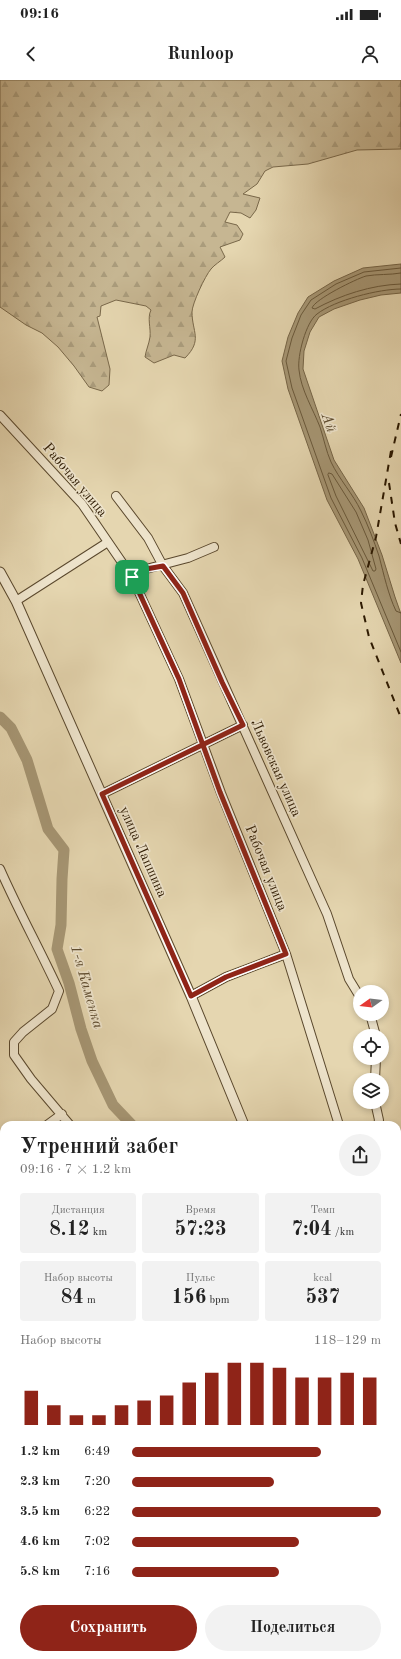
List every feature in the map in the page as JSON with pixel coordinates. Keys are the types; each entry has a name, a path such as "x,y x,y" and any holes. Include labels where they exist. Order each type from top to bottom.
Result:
{"street":[{"name":"Рабочая улица","path":"0,415 82,504 132,577 179,679 202,744 286,954 338,1121"},
{"name":"Львовская улица","path":"116,496 148,538 163,566 183,593 327,914 349,979 353,986"},
{"path":"16,601 108,542"},
{"path":"132,577 146,569 163,566 188,558 214,547"},
{"name":"улица Лапшина","path":"0,572 16,601 102,794 191,996 242,1121"},
{"path":"102,794 243,725"},
{"path":"0,869 26,927 48,966 59,991 52,1009 23,1032 14,1042 14,1055 31,1079 67,1121"},
{"path":"191,996 226,977 286,954"},
{"path":"376,1109 378,1121"},
{"path":"52,1121 62,1114"}],"green space":[{"path":"0,80 401,80 401,149 357,150 308,164 273,167 265,171 257,184 243,194 260,198 256,210 250,218 241,213 230,212 225,222 237,225 243,234 240,240 220,247 225,257 211,269 199,290 192,312 195,336 194,346 185,358 174,355 154,363 145,357 150,337 149,316 151,310 146,306 116,300 101,306 100,316 97,317 110,369 109,385 102,391 89,387 58,347 42,333 26,325 0,307"}],"water":[{"path":"401,264 401,293 381,295 360,300 334,309 319,317 310,332 304,351 303,369 334,460 364,508 382,555 401,614 401,663 358,559 327,500 288,389 282,361 288,337 298,313 308,297 334,281 363,268"}],"waterway":[{"name":"1-я Каменка","path":"0,717 11,728 27,760 48,829 64,850 61,925 57,949 69,983 81,1029 92,1061 113,1105 128,1121"}],"railway":[{"path":"391,457 401,414"},
{"path":"391,451 376,537 363,585 361,603 369,637 401,718"},
{"path":"389,483 395,523 401,544"}],"route":[{"path":"132,577 146,569 163,566 183,593 222,682 243,725 202,744 102,794 191,996 226,977 286,954 220,792 202,744 179,679 132,577"}],"water label":[{"name":"Ай","path":"328,423"}]}
